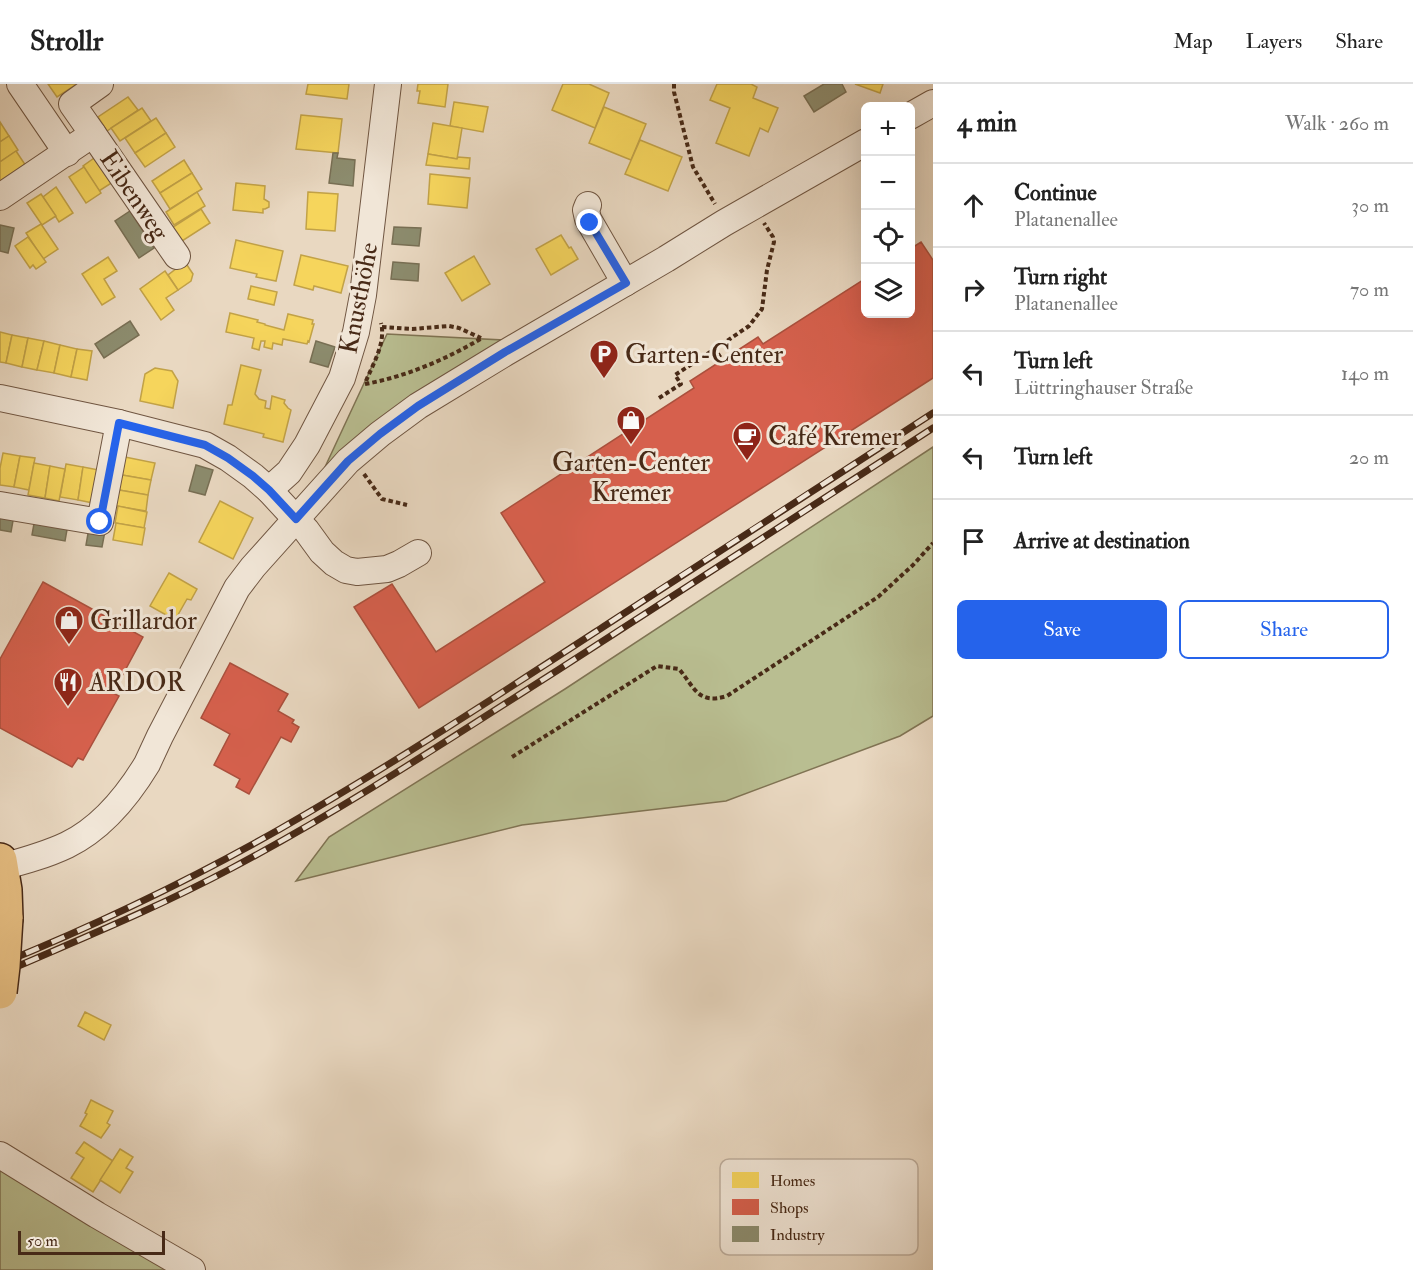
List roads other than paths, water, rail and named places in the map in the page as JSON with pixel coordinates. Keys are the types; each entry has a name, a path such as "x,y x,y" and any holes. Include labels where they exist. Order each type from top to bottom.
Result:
{"main road":[{"path":"0,992 6,918 1,864"}],"street":[{"name":"Eibenweg","path":"20,84 67,153"},
{"path":"45,122 100,84"},
{"name":"Knusthöhe","path":"269,490 289,471 307,445 342,378 356,332 363,295 388,84"},
{"path":"915,113 933,103"},
{"name":"Eibenweg","path":"72,104 177,256"},
{"name":"Eibenweg","path":"0,197 93,134"},
{"path":"1,864 40,856 72,842 97,825 121,802 147,764 237,588 348,461 380,434 418,406 505,352 861,145"},
{"path":"588,205 586,215 626,283"},
{"path":"0,398 119,423 205,445 228,458 269,490 306,530 322,552 346,570 357,572 387,569 418,553"},
{"path":"0,505 100,522 119,423"},
{"path":"0,1155 192,1270"}],"railway":[{"path":"0,964 72,934 177,884 321,805 483,705 933,413"},
{"path":"0,974 175,897 316,821 478,721 933,428"}],"place":[{"name":"Garten-Center","path":"604,380"},
{"name":"Garten-Center Kremer","path":"631,446"},
{"name":"Café Kremer","path":"747,462"},
{"name":"Grillardor","path":"69,646"},
{"name":"ARDOR","path":"68,708"}]}
